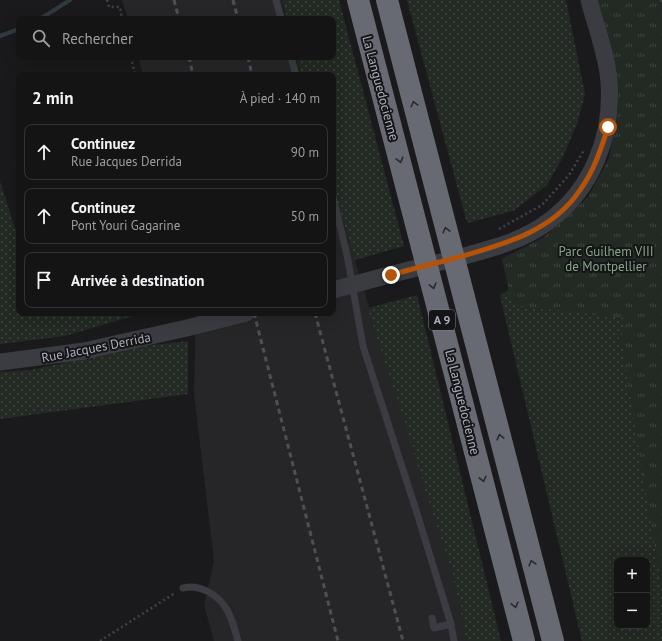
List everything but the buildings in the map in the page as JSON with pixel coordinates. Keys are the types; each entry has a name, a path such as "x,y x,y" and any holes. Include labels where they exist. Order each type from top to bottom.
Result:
{"highway":[{"name":"La Languedocienne","path":"358,0 524,641"},
{"name":"La Languedocienne","path":"387,0 553,641"}],"street":[{"path":"336,289 492,248 526,235 549,222 567,206 580,191 600,153 608,127 609,82 606,60 589,0"},
{"name":"Rue Jacques Derrida","path":"0,362 84,351 191,328 235,316"}],"lane":[{"path":"276,0 280,16"},
{"path":"292,60 295,72"},
{"path":"336,209 347,255 362,346 416,510 454,641"},
{"path":"183,588 197,586 216,596 225,605 234,625 238,641"},
{"path":"432,618 434,628 450,624"}],"path":[{"path":"107,0 109,7 120,7 122,16"},
{"path":"132,60 134,72"},
{"path":"495,231 542,205 568,175 584,149"},
{"path":"100,641 183,588"}],"shaded area":[{"path":"122,0 281,0 285,16 127,16"},
{"path":"139,60 296,60 299,72 142,72"},
{"path":"336,200 453,577 467,641 214,641 204,605 214,561 194,394 196,316 336,316"}],"green space":[{"path":"282,0 339,0 404,246 355,260 336,200 336,72 300,72 297,60 336,60 336,16 286,16"},
{"path":"407,0 566,0 585,94 578,121 563,157 547,185 513,211 467,223"},
{"name":"Parc Guilhem VIII de Montpellier","path":"594,0 662,0 662,591 621,340 625,318 512,305 502,259 544,237 588,197 609,158 618,110 611,63"},
{"path":"662,0 662,641 582,641 500,296 573,240 604,193"},
{"path":"0,181 16,232 16,316 133,316 65,336 0,344"},
{"path":"417,295 501,641 467,641 453,577 368,308"},
{"path":"188,341 188,394 0,419 0,372 31,370 136,347"}],"waterway":[{"path":"45,16 70,0"},
{"path":"0,36 16,30"}],"railway":[{"path":"174,0 178,16"},
{"path":"233,0 237,16"},
{"path":"190,60 192,72"},
{"path":"249,60 251,72"},
{"path":"255,316 338,641"},
{"path":"316,316 403,641"}],"route":[{"path":"391,275 492,248 526,235 549,222 567,206 580,191 600,153 608,127"}]}
